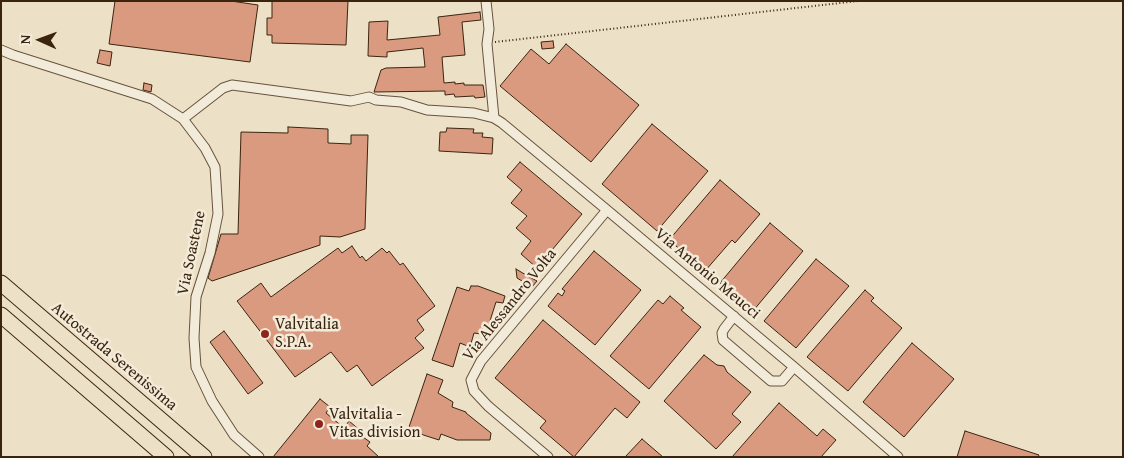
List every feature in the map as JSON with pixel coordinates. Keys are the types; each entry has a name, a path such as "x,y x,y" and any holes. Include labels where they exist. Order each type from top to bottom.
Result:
{"highway":[{"name":"Autostrada Serenissima","path":"1,283 204,457"},
{"path":"1,314 166,457"}],"street":[{"path":"183,119 223,88 232,85 351,101 369,97 376,100 401,102 427,110 474,113 494,118 487,44 486,1"},
{"name":"Via Soastene","path":"1,50 152,99 183,119 205,148 215,168 218,214 210,253 196,297 194,338 196,367 212,401 234,435 259,457"},
{"name":"Via Antonio Meucci","path":"494,118 734,316 898,457"},
{"name":"Via Alessandro Volta","path":"548,457 488,406 474,391 470,380 481,361 607,210"},
{"path":"734,316 722,333 723,340 771,381 782,381 794,367"}],"path":[{"path":"487,44 858,1"}],"building":[{"path":"115,1 231,1 258,5 250,62 109,44"},
{"path":"272,1 348,1 346,45 272,43 272,35 267,35 267,18 272,18"},
{"path":"480,12 481,20 462,22 465,55 442,57 444,83 455,82 455,84 464,83 464,85 483,85 485,97 455,97 454,94 445,95 445,91 374,92 381,70 386,68 425,67 423,48 387,52 387,57 368,56 369,22 388,21 387,40 440,35 438,17"},
{"path":"553,41 554,48 542,49 541,42"},
{"path":"566,44 639,105 591,162 500,86 531,49 549,64"},
{"path":"100,50 112,52 110,66 97,63"},
{"path":"144,83 152,85 151,92 143,90"},
{"path":"652,124 708,171 657,231 602,184"},
{"path":"288,127 328,129 328,143 351,144 351,135 368,135 365,229 340,237 320,236 320,245 212,281 208,278 221,234 238,234 241,132 288,133"},
{"path":"447,128 474,129 473,133 483,133 482,137 493,138 492,154 439,151 440,132 446,132"},
{"path":"520,162 582,214 537,268 521,254 531,241 516,228 527,216 511,203 522,190 507,177"},
{"path":"720,180 760,214 735,243 732,240 705,271 669,240"},
{"path":"770,223 803,251 753,311 720,283"},
{"path":"352,246 360,258 362,256 366,261 382,248 387,253 389,251 400,265 403,263 435,306 417,320 424,330 415,338 424,348 372,386 357,365 347,372 331,352 295,377 237,301 261,283 271,297 338,248 342,253"},
{"path":"594,251 641,290 595,345 548,306 558,293 562,296 565,291 562,289"},
{"path":"816,259 849,286 796,348 764,321"},
{"path":"516,269 537,281 532,287 517,278"},
{"path":"471,286 478,286 505,296 503,303 496,302 488,327 484,326 481,334 474,333 470,347 460,343 453,367 432,360 457,287 469,291"},
{"path":"865,290 874,298 871,301 902,328 848,391 807,357"},
{"path":"670,296 684,308 681,310 701,327 649,389 610,356 658,300 663,304"},
{"path":"543,320 640,402 627,418 615,408 574,457 540,428 546,421 495,378"},
{"path":"224,331 263,383 248,394 210,342"},
{"path":"912,343 954,379 904,437 863,402"},
{"path":"704,355 717,365 724,366 727,372 751,392 732,414 741,422 716,449 664,401"},
{"path":"427,374 443,380 438,393 453,402 452,407 466,412 491,433 490,440 457,440 441,434 439,440 408,430"},
{"name":"Valvitalia - Vitas division","path":"320,399 330,407 326,413 344,428 349,421 362,432 360,435 370,442 367,446 379,457 273,457"},
{"path":"779,403 817,436 823,429 836,440 821,457 732,457"},
{"path":"965,431 1039,455 1038,457 957,457"},
{"path":"642,439 663,457 625,457"}],"place":[{"name":"Valvitalia S.P.A.","path":"265,334"},
{"name":"Valvitalia - Vitas division","path":"319,424"}]}
